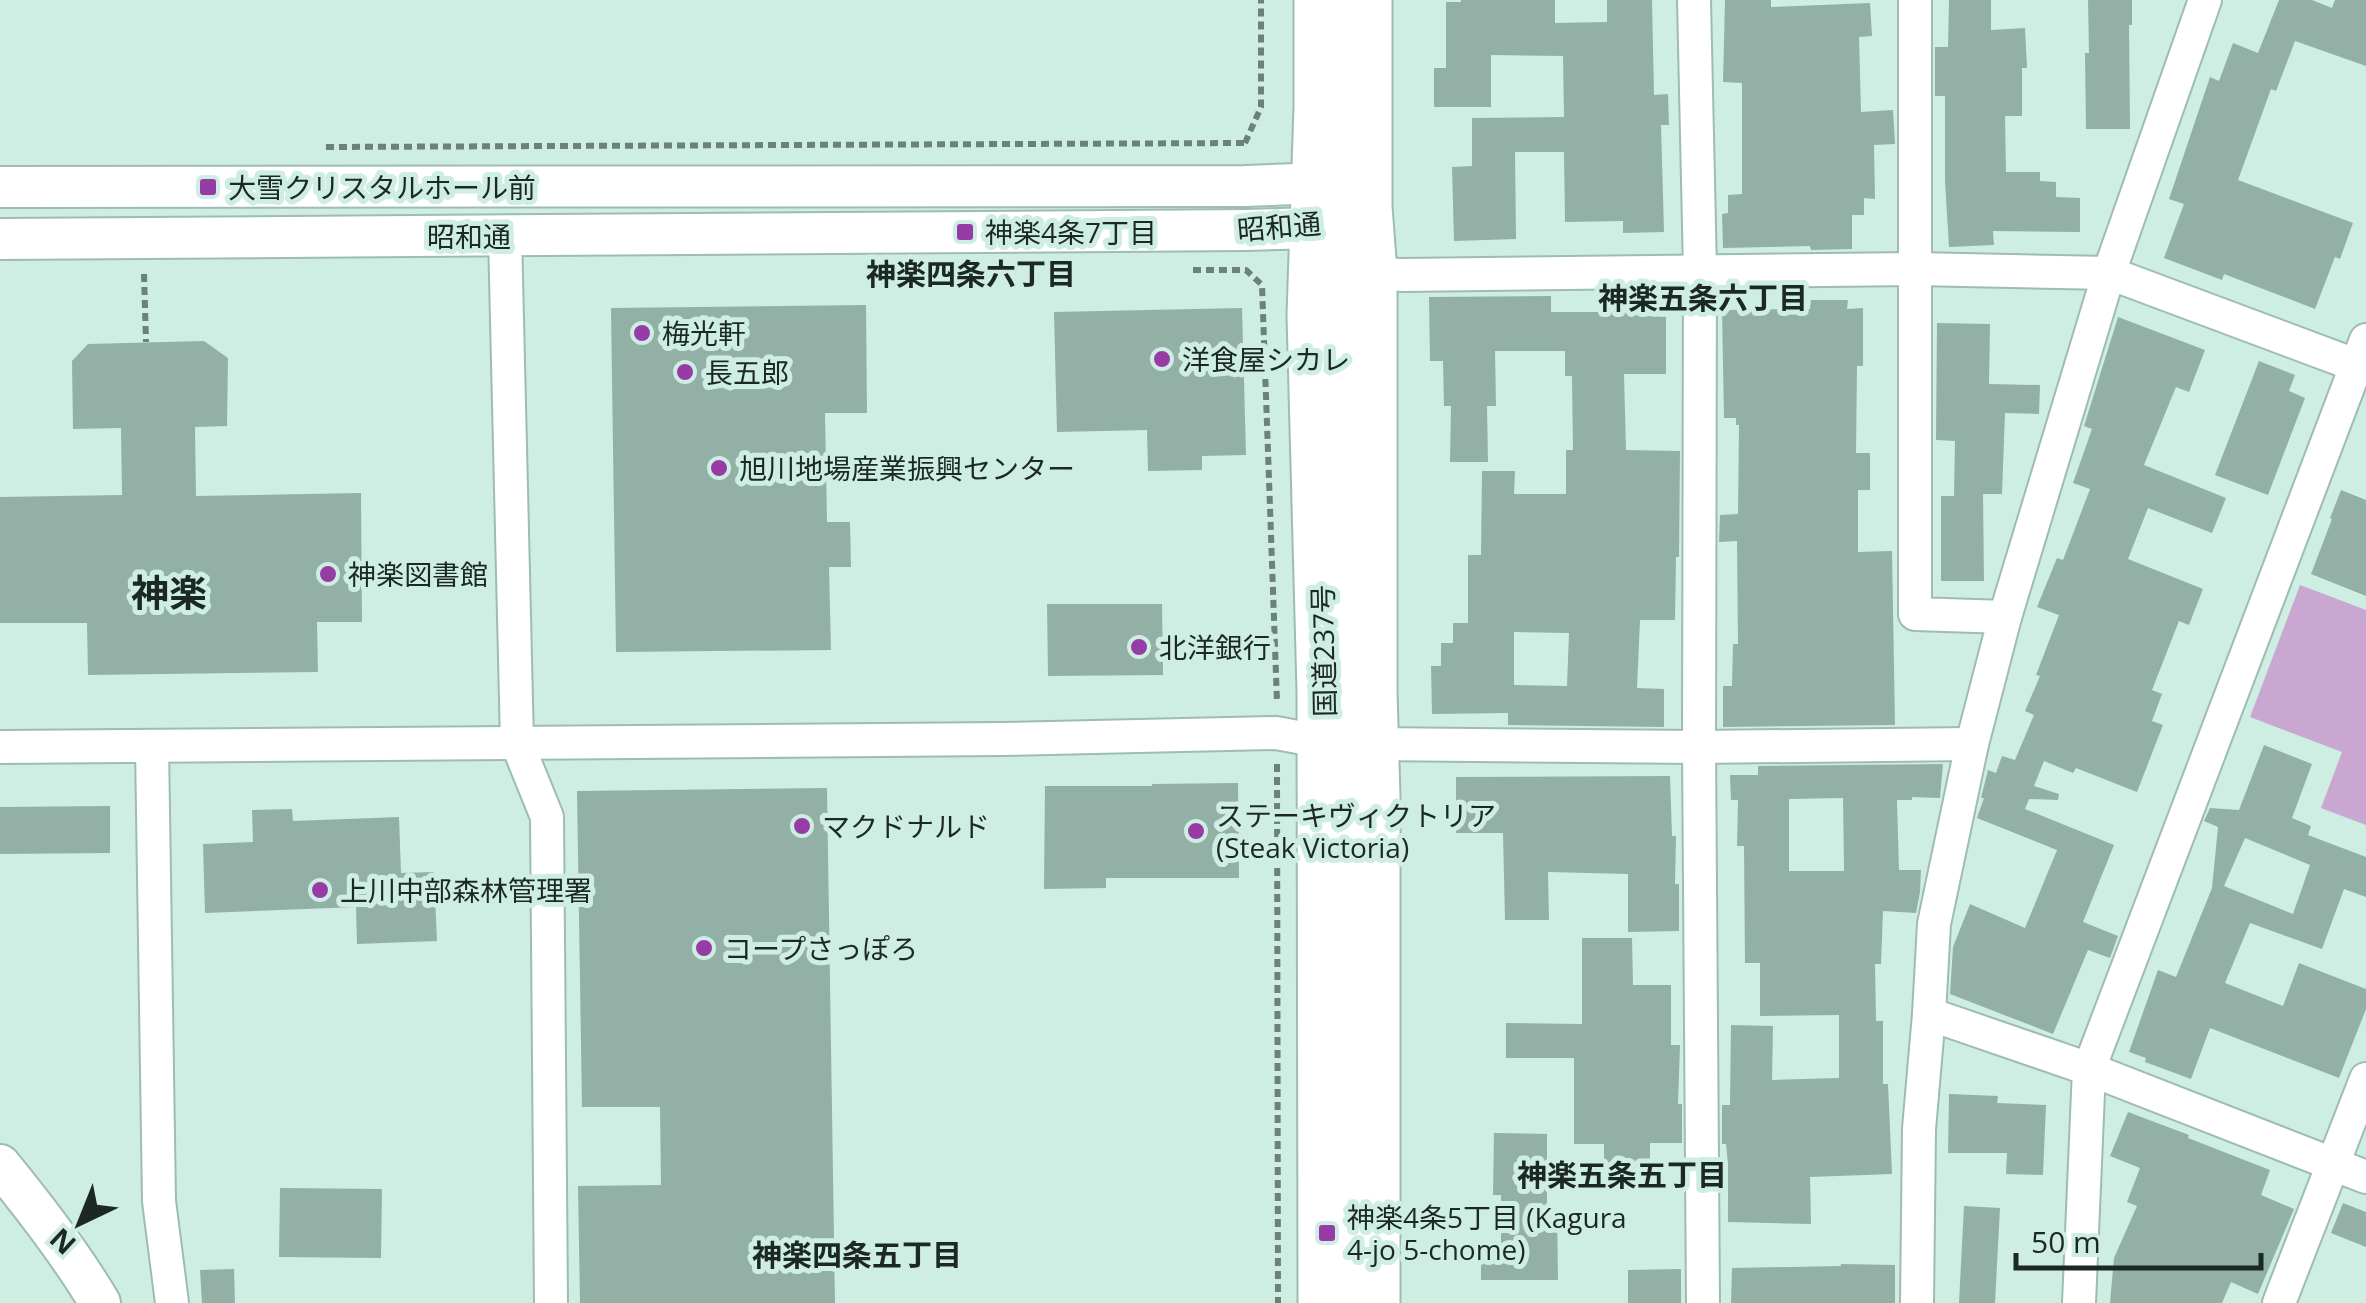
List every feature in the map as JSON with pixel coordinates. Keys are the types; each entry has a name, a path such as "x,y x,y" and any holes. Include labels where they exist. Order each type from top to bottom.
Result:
{"highway":[{"name":"国道237号","path":"1322,0 1322,107 1338,233"},
{"name":"国道237号","path":"1326,1303 1324,739 1315,316 1338,233 1364,0"},
{"name":"国道237号","path":"1324,739 1372,1303"}],"street":[{"path":"1694,0 1700,271 1703,1303"},
{"path":"1915,0 1914,614 2005,617"},
{"path":"1917,1303 1919,1129 1934,924 1972,744 2005,617 2110,273 2204,0"},
{"name":"昭和通","path":"0,187 1245,186 1338,233"},
{"name":"昭和通","path":"0,239 1246,230 1338,233"},
{"path":"1338,233 1402,275 1916,269 2110,273 2363,358 2089,1069 2079,1303"},
{"path":"505,236 517,743 547,817 551,1303"},
{"path":"0,747 1324,739 1699,747 1972,744"},
{"path":"152,746 159,1201 172,1303"},
{"path":"1930,1014 2089,1069 2366,1177"},
{"path":"2279,1303 2366,1078"},
{"path":"0,1164 62,1245 100,1303"}],"path":[{"path":"312,148 1245,143 1261,106 1261,0"},
{"path":"1246,270 1262,285 1277,693 1324,739 1278,1303"},
{"path":"144,274 146,342"}],"shaded area":[{"path":"2300,585 2366,610 2366,825 2321,808 2342,752 2250,717"}],"building":[{"path":"1555,0 1555,23 1607,22 1607,0 1652,0 1654,95 1668,94 1669,125 1661,125 1664,232 1623,233 1623,221 1565,222 1564,152 1515,152 1516,239 1454,241 1452,167 1472,166 1472,118 1564,117 1563,56 1491,55 1491,107 1434,107 1434,68 1446,68 1446,2"},
{"path":"1725,0 1771,0 1771,7 1870,3 1872,36 1859,37 1861,112 1893,110 1895,144 1874,145 1875,199 1864,198 1864,215 1852,215 1852,249 1723,248 1722,214 1728,213 1728,195 1742,194 1742,83 1723,82"},
{"path":"1949,0 1991,0 1991,30 2025,28 2027,68 2022,68 2022,116 2005,116 2006,172 2040,172 2040,181 2056,182 2056,197 2080,198 2080,232 1993,231 1994,245 1949,247 1945,96 1935,96 1935,47 1948,47"},
{"path":"2088,0 2132,0 2130,129 2086,129"},
{"path":"2279,0 2312,0 2332,8 2335,0 2366,0 2366,66 2295,41 2276,91 2271,89 2238,180 2353,223 2315,309 2224,274 2222,280 2164,258 2184,204 2169,199 2210,77 2219,81 2233,43 2258,53"},
{"path":"1551,296 1551,312 1622,312 1622,300 1647,300 1647,316 1666,317 1666,374 1624,374 1626,450 1680,451 1675,620 1640,620 1637,688 1664,689 1664,727 1508,725 1508,713 1432,714 1431,666 1441,666 1441,643 1453,643 1453,623 1468,623 1468,555 1481,555 1482,471 1515,471 1514,494 1566,494 1566,450 1573,450 1572,376 1565,376 1565,351 1495,351 1496,406 1487,406 1488,462 1450,462 1451,406 1444,406 1443,361 1430,361 1429,297","holes":["1514,632 1569,633 1567,686 1514,685"]},
{"path":"1811,300 1848,300 1847,309 1863,308 1863,366 1857,366 1856,453 1870,453 1870,490 1858,490 1858,552 1892,551 1895,725 1723,727 1723,686 1732,686 1733,644 1738,644 1737,541 1719,542 1720,515 1738,514 1739,425 1736,418 1724,418 1722,310 1810,309"},
{"name":"旭川地場産業振興センター","path":"866,305 867,413 825,413 827,522 850,522 851,567 829,567 831,650 616,652 611,308"},
{"path":"1242,308 1246,455 1202,456 1202,470 1148,471 1147,430 1057,432 1054,312"},
{"path":"2118,317 2205,350 2189,392 2176,387 2144,465 2226,498 2212,533 2148,508 2128,559 2203,589 2189,625 2179,621 2152,690 2162,694 2152,721 2163,725 2137,792 2076,768 2073,773 2044,761 2034,786 2059,794 2058,800 2029,799 2025,809 2114,845 2083,922 2118,936 2110,958 2088,950 2053,1034 1950,994 1953,947 1970,904 2025,928 2057,850 1977,818 1988,770 1996,773 2002,756 2015,760 2034,715 2025,711 2059,615 2037,607 2057,558 2063,560 2090,489 2073,483 2092,429 2084,426"},
{"path":"1937,323 1990,324 1989,384 2040,385 2039,414 2005,413 2002,494 1983,494 1984,581 1941,581 1941,496 1954,496 1955,441 1936,440"},
{"path":"204,341 228,358 227,426 195,427 196,496 361,493 362,622 317,622 318,672 88,675 87,623 0,623 0,497 122,495 121,428 73,429 72,361 88,344"},
{"path":"2259,361 2295,375 2289,391 2305,398 2268,495 2215,475"},
{"path":"2341,490 2366,500 2366,596 2311,574"},
{"path":"1047,604 1162,604 1163,675 1048,676"},
{"path":"2264,745 2312,764 2292,818 2311,826 2308,835 2366,857 2366,897 2344,889 2322,949 2250,923 2225,983 2283,1006 2299,963 2366,989 2366,1009 2339,1078 2210,1028 2191,1079 2129,1052 2158,970 2176,977 2212,888 2218,827 2204,821 2210,808 2239,810","holes":["2245,838 2310,865 2293,914 2224,886"]},
{"path":"1943,764 1940,798 1897,800 1899,870 1921,870 1920,892 1916,913 1883,911 1881,964 1875,964 1876,1021 1883,1021 1883,1084 1888,1084 1892,1174 1810,1177 1811,1224 1728,1222 1722,1105 1730,1105 1731,1025 1773,1026 1772,1080 1839,1078 1839,1015 1760,1016 1760,963 1745,963 1744,846 1737,846 1738,800 1731,800 1730,775 1758,775 1758,766","holes":["1843,798 1844,871 1789,871 1789,799"]},
{"path":"1670,776 1679,931 1628,932 1628,874 1548,872 1549,920 1505,920 1503,833 1456,833 1456,777"},
{"path":"1238,783 1239,878 1106,878 1106,888 1044,889 1045,786"},
{"path":"827,788 835,1303 580,1303 578,1186 661,1185 660,1107 582,1107 577,791"},
{"path":"110,806 110,853 0,854 0,807"},
{"name":"上川中部森林管理署","path":"292,809 293,821 399,817 401,873 434,872 437,941 357,944 356,907 205,913 203,844 253,842 252,810"},
{"path":"1582,938 1632,938 1633,985 1671,985 1671,1045 1680,1045 1678,1104 1682,1104 1682,1143 1650,1143 1650,1191 1604,1190 1604,1144 1574,1144 1574,1058 1506,1058 1506,1023 1582,1024"},
{"path":"1949,1094 1998,1096 1997,1103 2046,1105 2043,1175 2006,1174 2007,1153 1948,1153"},
{"path":"2128,1112 2270,1170 2261,1195 2294,1209 2258,1294 2231,1282 2222,1303 2110,1303 2114,1258 2137,1206 2127,1202 2140,1168 2110,1156"},
{"path":"1494,1133 1547,1134 1547,1208 1557,1208 1558,1280 1481,1280 1481,1246 1501,1246 1501,1195 1493,1195"},
{"path":"280,1188 382,1189 381,1258 279,1257"},
{"path":"2343,1203 2366,1212 2366,1247 2331,1233"},
{"path":"1964,1206 2000,1208 1995,1303 1959,1303"},
{"path":"1895,1265 1895,1303 1731,1303 1732,1268"},
{"path":"234,1269 235,1303 202,1303 200,1270"},
{"path":"1681,1269 1681,1303 1628,1303 1628,1270"}],"place":[{"name":"大雪クリスタルホール前","path":"208,187"},
{"name":"神楽4条7丁目","path":"965,232"},
{"name":"梅光軒","path":"642,333"},
{"name":"洋食屋シカレ","path":"1162,359"},
{"name":"長五郎","path":"685,372"},
{"name":"旭川地場産業振興センター","path":"719,468"},
{"name":"神楽図書館","path":"328,574"},
{"name":"北洋銀行","path":"1139,647"},
{"name":"マクドナルド","path":"802,826"},
{"name":"ステーキヴィクトリア (Steak Victoria)","path":"1196,831"},
{"name":"上川中部森林管理署","path":"320,890"},
{"name":"コープさっぽろ","path":"704,948"},
{"name":"神楽4条5丁目 (Kagura 4-jo 5-chome)","path":"1327,1233"}],"district":[{"name":"神楽四条六丁目","path":"971,273"},
{"name":"神楽五条六丁目","path":"1703,297"},
{"name":"神楽","path":"169,592"},
{"name":"神楽五条五丁目","path":"1622,1174"},
{"name":"神楽四条五丁目","path":"857,1254"}]}
